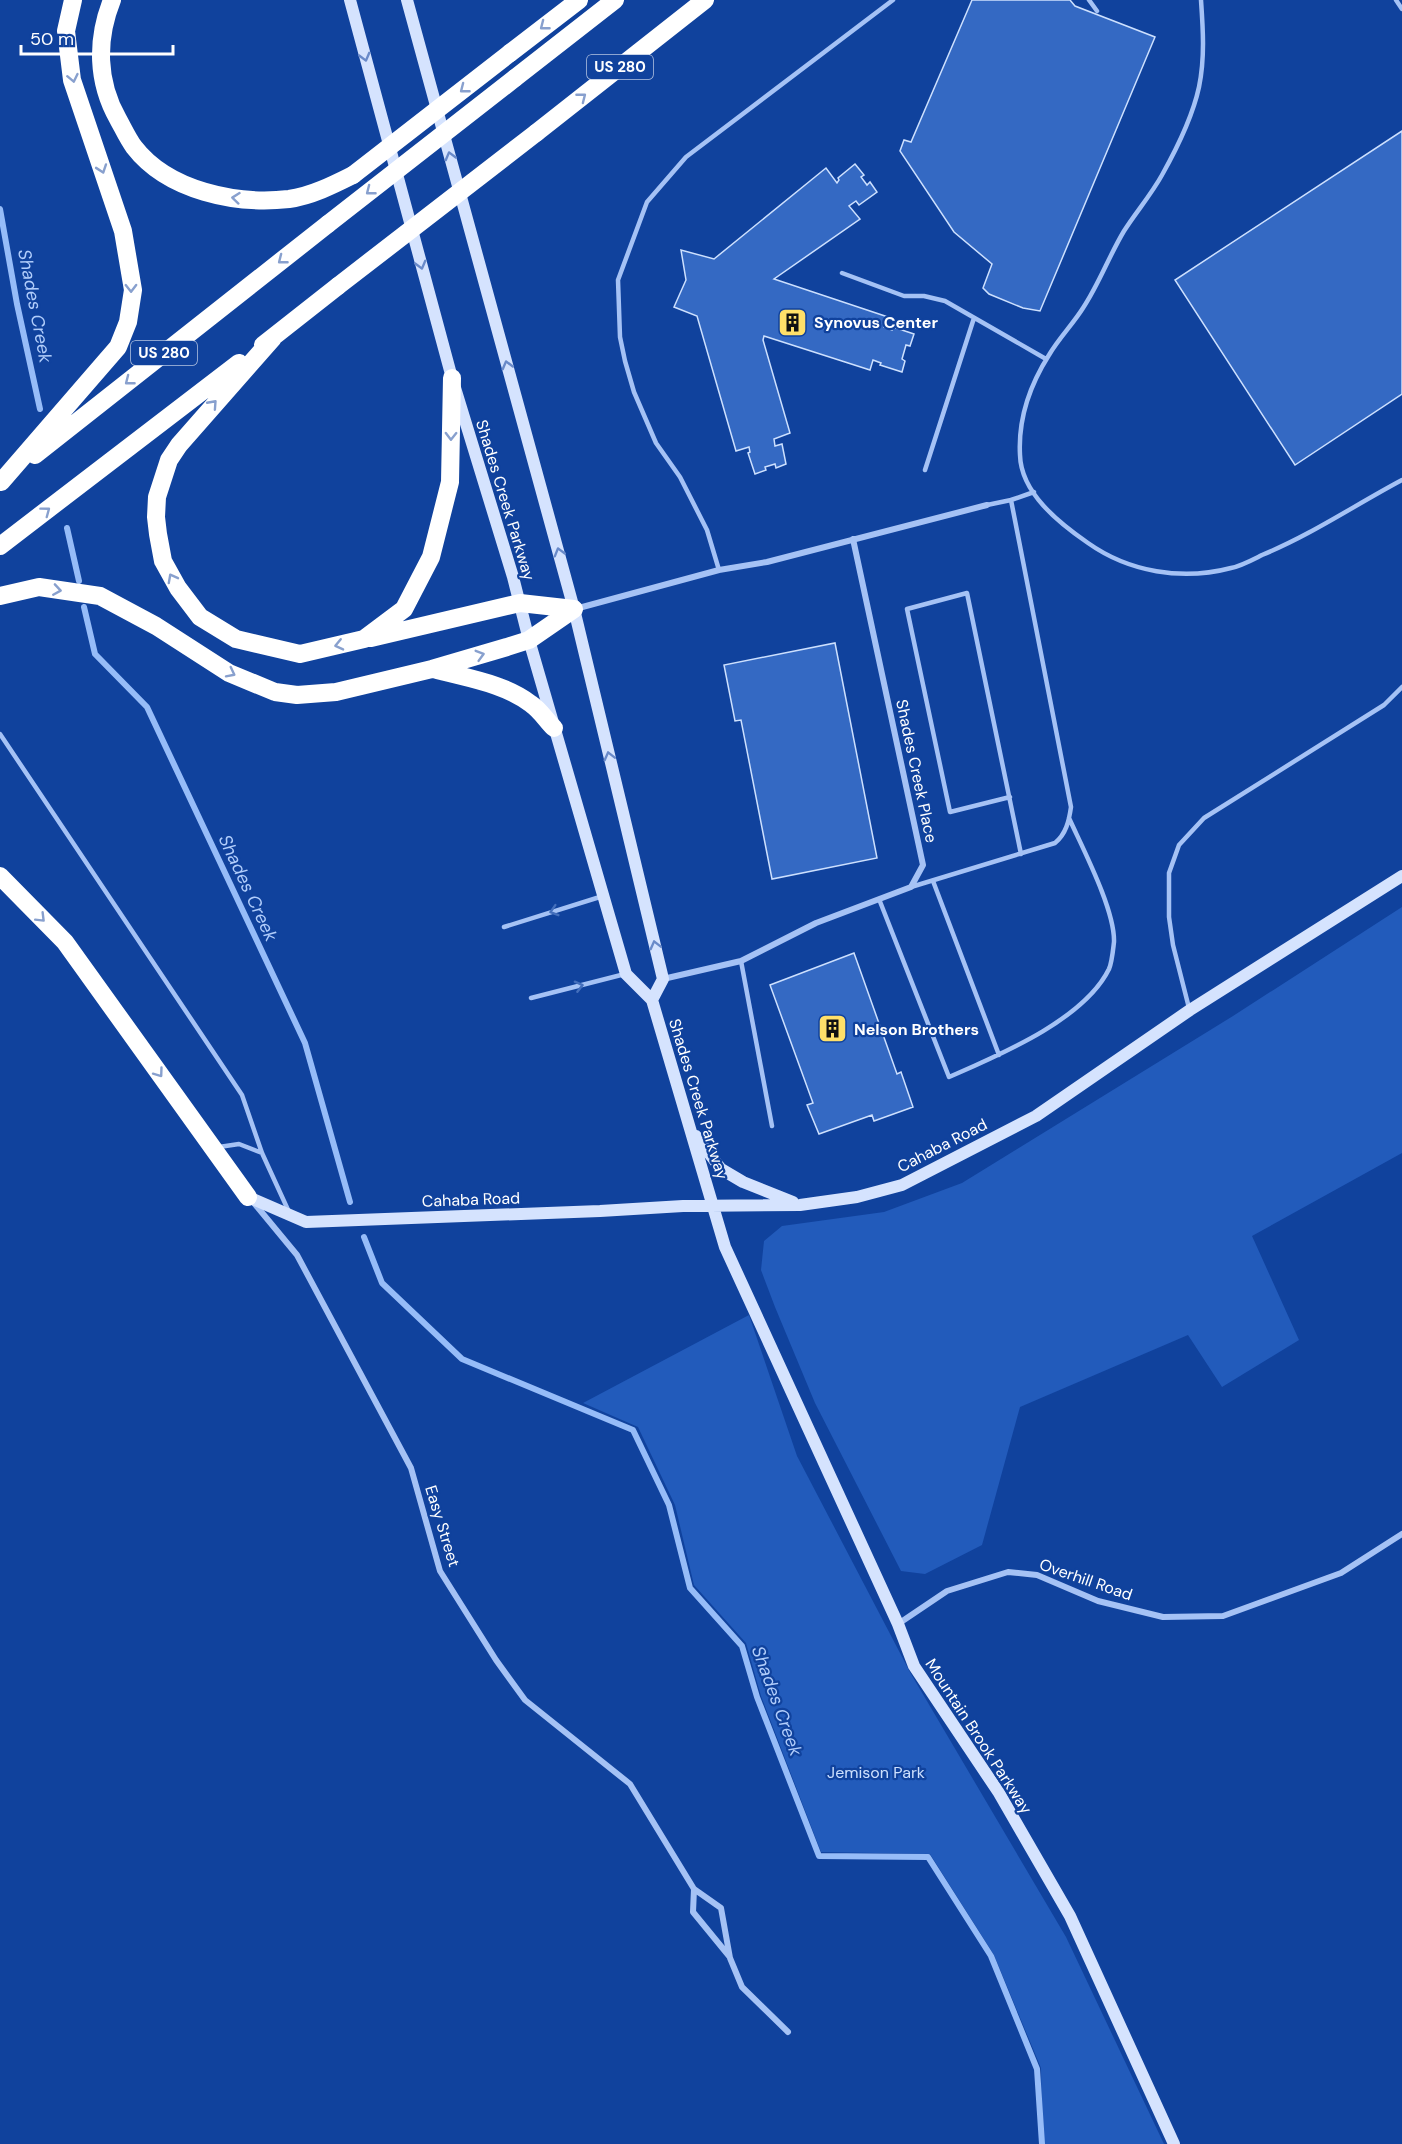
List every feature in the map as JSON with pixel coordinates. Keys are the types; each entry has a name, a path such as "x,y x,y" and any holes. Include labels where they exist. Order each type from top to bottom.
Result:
{"highway":[{"path":"0,482 118,347 128,322 133,290 123,231 72,80 66,31 73,0"},
{"path":"112,0 105,17 100,70 110,104 134,147 154,168 177,181 221,197 255,200 290,199 322,190 353,175 579,0"},
{"name":"US 280","path":"0,482 615,0"},
{"name":"US 280","path":"0,546 273,338 705,0"},
{"path":"273,338 192,428 169,460 157,497 156,517 163,561 178,588 200,617 236,639 300,654 520,603 574,609"},
{"path":"364,639 404,609 431,557 450,482 452,378"},
{"path":"0,596 39,587 100,596 156,626 229,673 275,692 297,695 336,692 432,669 529,640 574,609"},
{"path":"432,669 492,684 514,693 532,704 554,728"},
{"path":"0,876 65,942 248,1197"}],"main road":[{"name":"Shades Creek Parkway","path":"350,0 452,378 513,577 554,728 626,974 652,999 714,1207"},
{"path":"407,0 574,609 663,979 652,999"},
{"name":"Cahaba Road","path":"248,1197 306,1222 683,1206 800,1205 857,1197 902,1185 1036,1116 1190,1010 1402,876"},
{"path":"690,1128 721,1169 742,1182 800,1205"},
{"name":"Mountain Brook Parkway","path":"714,1207 725,1247 898,1624 914,1666 999,1792 1070,1916 1174,2144"}],"street":[{"path":"574,609 719,570 767,562 987,505"},
{"name":"Shades Creek Place","path":"853,539 923,865 911,887"},
{"path":"663,979 741,961 816,923 911,887"},
{"name":"Easy Street","path":"248,1197 297,1255 314,1285 411,1468 440,1570 496,1660 525,1700 630,1784 694,1889 721,1908 730,1958 742,1987 788,2032"},
{"name":"Overhill Road","path":"898,1624 947,1592 1008,1572 1037,1575 1098,1601 1163,1617 1223,1616 1341,1573 1402,1534"},
{"name":"Easy Street","path":"694,1889 693,1912 730,1958"}],"lane":[{"path":"719,570 707,530 681,477 656,443 634,392 620,336 618,280 647,202 686,158 893,0"},
{"path":"1089,0 1097,10"},
{"path":"1201,0 1202,70 1199,88 1183,132 1162,176 1123,232 1083,309 1046,359 1029,391 1021,425 1020,456 1024,477 1041,504 1087,543 1108,556 1136,568 1172,574 1232,568 1284,546 1402,480"},
{"path":"1396,0 1402,9"},
{"path":"842,273 904,296 924,296 945,301 1046,359"},
{"path":"925,470 974,318"},
{"path":"987,505 1034,492"},
{"path":"911,887 1055,843 1062,837 1069,818 1071,807 1011,500"},
{"path":"1010,797 950,812 907,609 967,593 1010,797 1021,854"},
{"path":"1190,1010 1168,917 1169,873 1179,845 1204,818 1384,705 1402,687"},
{"path":"0,734 242,1095 262,1153 290,1215"},
{"path":"879,899 949,1077 999,1055 1056,1022 1091,995 1110,968 1114,940 1107,906 1069,818"},
{"path":"933,881 999,1055"},
{"path":"504,927 603,896"},
{"path":"741,961 772,1126"},
{"path":"531,998 626,974"},
{"path":"214,1150 221,1145 239,1144 262,1153"}],"green space":[{"path":"1402,907 1402,1153 1252,1236 1299,1340 1222,1387 1188,1335 1020,1407 982,1545 925,1574 901,1571 815,1403 775,1307 761,1270 764,1241 782,1226 884,1212 962,1183 1233,1016"},
{"name":"Jemison Park","path":"749,1315 797,1456 911,1674 1066,1937 1164,2144 1042,2144 1041,2068 994,1955 930,1854 821,1852 761,1696 746,1643 694,1585 675,1505 638,1427 583,1403"}],"building":[{"path":"972,0 1070,0 1075,6 1155,37 1040,311 1023,308 989,294 983,288 992,264 954,232 900,151 904,140 911,142"},
{"path":"1402,131 1402,394 1295,465 1175,280"},
{"name":"Synovus Center","path":"855,164 864,175 861,177 867,185 870,182 877,192 859,205 856,201 849,206 860,219 774,279 888,317 884,327 892,330 893,327 914,334 910,346 906,345 902,359 905,361 902,372 880,365 881,363 873,360 870,370 764,336 763,340 790,433 774,439 775,446 782,444 786,464 776,468 775,464 765,467 766,470 755,474 748,453 750,452 749,447 736,451 697,316 674,307 686,280 681,250 714,259 826,168 837,183 838,178"},
{"path":"835,643 877,858 772,879 741,720 735,721 724,665"},
{"name":"Nelson Brothers","path":"854,953 897,1074 901,1072 913,1107 874,1121 872,1115 819,1134 807,1105 813,1103 770,985"}],"waterway":[{"name":"Shades Creek","path":"0,209 17,304 40,409"},
{"name":"Shades Creek","path":"67,528 79,581"},
{"name":"Shades Creek","path":"84,607 95,654 147,707 305,1043 350,1202"},
{"name":"Shades Creek","path":"364,1237 382,1283 462,1359 633,1430 669,1505 690,1588 742,1646 757,1697 819,1856 928,1857 991,1956 1037,2069 1042,2144"}],"place":[{"name":"Synovus Center","path":"793,322"},
{"name":"Nelson Brothers","path":"833,1029"}]}
